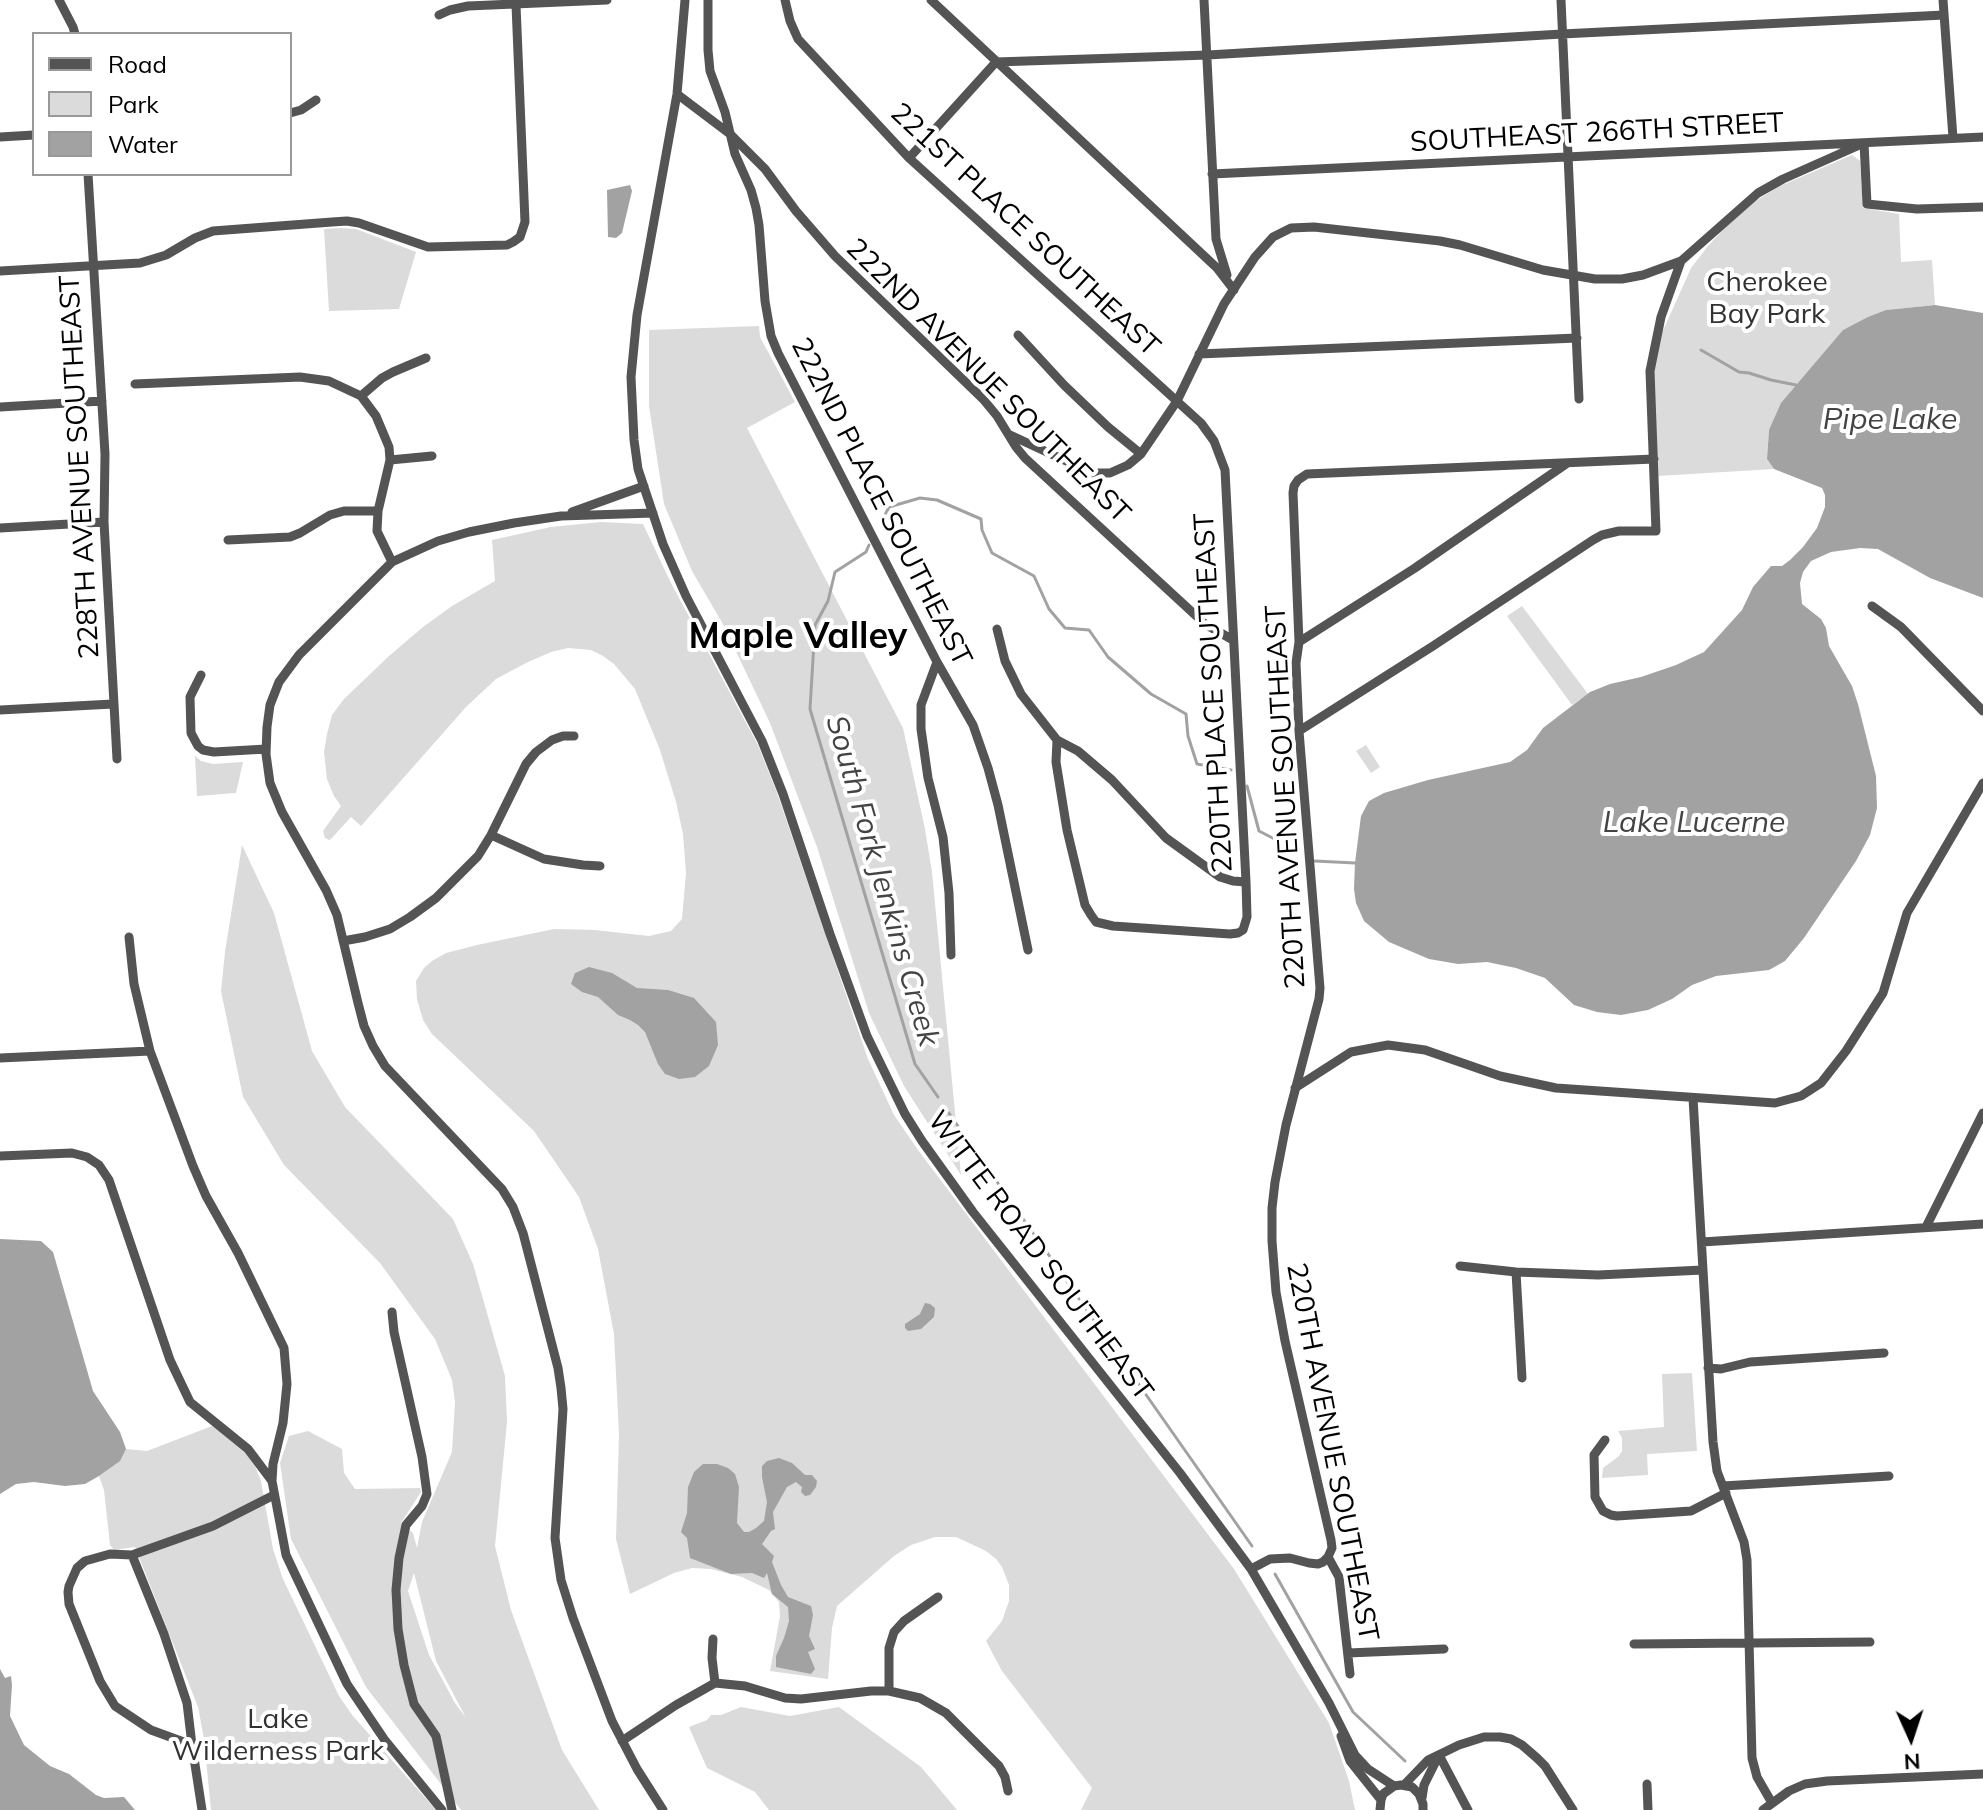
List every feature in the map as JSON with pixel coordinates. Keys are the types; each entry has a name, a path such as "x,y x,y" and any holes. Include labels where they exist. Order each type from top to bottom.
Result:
{"street":[{"path":"59,0 74,32"},
{"path":"439,15 468,6 607,0"},
{"name":"WITTE ROAD SOUTHEAST","path":"685,0 677,94 637,315 631,366 631,404 638,469 663,544 686,596 762,741 867,1036 905,1114 973,1212 1180,1473 1251,1569 1316,1679 1355,1755 1368,1769 1416,1790 1422,1798"},
{"name":"222ND PLACE SOUTHEAST","path":"708,0 710,71 725,112 735,154 756,208 767,316 778,353 937,662 973,725 998,805 1028,950"},
{"name":"221ST PLACE SOUTHEAST","path":"785,0 798,39 909,158 1177,401 1208,431 1219,454"},
{"path":"931,0 1217,268 1234,290"},
{"path":"1204,0 1216,239 1234,290"},
{"path":"1561,0 1579,399"},
{"path":"1943,0 1953,138"},
{"path":"0,271 140,263 154,260 204,234 231,228 347,221 378,228 415,244 438,248 507,245 520,237 525,222 516,5"},
{"path":"909,158 996,62 1208,55 1944,15"},
{"path":"677,94 730,134"},
{"path":"292,112 316,100"},
{"name":"222ND AVENUE SOUTHEAST","path":"730,134 765,169 835,256 983,399 1025,458 1205,624 1233,640"},
{"path":"0,137 32,135"},
{"name":"SOUTHEAST 266TH STREET","path":"1212,174 1983,137"},
{"path":"1008,434 1083,470 1102,474 1119,471 1141,454 1177,401 1224,304 1264,245 1291,228 1440,241 1543,270 1595,279 1622,279 1681,261 1758,193 1864,143 1867,204 1917,209 1983,207"},
{"name":"228TH AVENUE SOUTHEAST","path":"88,176 105,454 104,522 117,759"},
{"path":"1299,731 1593,540 1610,533 1656,531 1650,371 1661,317 1681,261"},
{"path":"1018,335 1064,385 1141,454"},
{"path":"1199,354 1577,338"},
{"path":"361,396 382,378 426,358"},
{"path":"135,384 300,377 329,381 361,396 385,434 390,460 378,511 377,531 392,562"},
{"path":"0,407 102,401"},
{"name":"220TH PLACE SOUTHEAST","path":"1057,740 1056,762 1067,830 1085,905 1096,922 1113,926 1230,934 1243,930 1247,917 1246,882 1225,470 1219,454"},
{"path":"390,460 432,456"},
{"path":"1299,642 1415,568 1566,464 1654,459"},
{"name":"220TH AVENUE SOUTHEAST","path":"1350,1674 1339,1577 1328,1557 1331,1540 1285,1341 1273,1260 1275,1182 1320,988 1299,731 1294,486 1307,474 1566,464"},
{"path":"561,516 644,486"},
{"path":"228,540 290,537 330,515 344,511 378,511"},
{"path":"653,513 561,516 469,532 426,545 392,562 299,655 279,682 270,705 266,749 270,783 282,812 337,915 364,1026 373,1046 385,1066 502,1189 523,1233 561,1388 563,1409 555,1538 561,1580 612,1721 663,1810"},
{"path":"0,528 104,522"},
{"path":"1872,606 1901,627 1983,711"},
{"path":"997,629 1005,661 1021,694 1057,740 1078,751 1112,780 1166,838 1220,877 1246,882"},
{"path":"937,662 921,705 921,729 928,778 943,837 951,955"},
{"path":"201,675 190,697 191,733 198,746 214,752 266,749"},
{"path":"0,710 113,704"},
{"path":"343,941 390,929 436,898 478,856 536,752 552,740 574,736"},
{"path":"1295,1088 1351,1052 1388,1045 1425,1050 1500,1076 1539,1085 1593,1092 1775,1103 1801,1096 1821,1083 1846,1051 1883,993 1907,913 1983,783"},
{"path":"491,835 544,859 600,866"},
{"path":"129,937 134,984 150,1051 206,1196 238,1253 284,1348 287,1384 272,1481 286,1555 347,1684 384,1739 442,1810"},
{"path":"0,1058 150,1051"},
{"path":"1693,1098 1713,1442 1717,1471 1744,1542 1747,1560 1752,1758 1757,1777 1772,1803"},
{"path":"1926,1227 1983,1113"},
{"path":"0,1156 72,1153 87,1157 99,1165 109,1180 170,1360 190,1402 248,1449 272,1481"},
{"path":"1702,1242 1983,1224"},
{"path":"1460,1266 1598,1275 1703,1270"},
{"path":"1516,1272 1522,1378"},
{"path":"392,1312 427,1494 422,1506 406,1525 396,1590 398,1629 414,1704 436,1736 452,1810"},
{"path":"1708,1368 1721,1369 1750,1362 1884,1353"},
{"path":"1605,1440 1594,1455 1595,1497 1603,1511 1617,1516 1683,1512 1698,1508 1724,1489 1889,1476"},
{"path":"192,1745 167,1737 115,1706 69,1604 69,1586 77,1568 85,1561 110,1554 132,1555 213,1526 274,1495"},
{"path":"132,1555 164,1634 187,1703 202,1810"},
{"path":"1251,1569 1279,1557 1318,1564 1328,1557"},
{"path":"889,1691 889,1648 894,1632 938,1597"},
{"path":"713,1639 715,1683"},
{"path":"1634,1644 1870,1642"},
{"path":"1348,1653 1444,1649"},
{"path":"622,1741 715,1683 745,1686 785,1698 801,1699 889,1691 920,1698 946,1713 999,1766 1008,1791"},
{"name":"WITTE ROAD SOUTHEAST","path":"1337,1722 1343,1748 1380,1805"},
{"path":"1399,1785 1428,1760 1474,1739 1511,1739 1545,1766 1573,1810"},
{"path":"1423,1810 1424,1785 1439,1755"},
{"path":"1439,1755 1468,1810"},
{"path":"1763,1810 1789,1791 1805,1784 1983,1774"},
{"path":"1647,1784 1648,1810"},
{"name":"WITTE ROAD SOUTHEAST","path":"1380,1805 1383,1794 1399,1785"}],"green space":[{"name":"Cherokee Bay Park","path":"1852,155 1860,161 1863,208 1899,214 1901,262 1932,260 1935,305 1886,310 1843,330 1769,430 1767,459 1774,469 1657,476 1652,372 1657,344 1691,268 1741,210 1778,187"},
{"path":"324,229 356,229 416,252 399,309 329,311"},
{"path":"759,326 760,337 795,402 747,428 903,728 932,872 961,1175 904,1086 869,1013 817,847 770,723 724,626 692,571 664,504 649,406 649,330"},
{"path":"601,522 643,524 758,745 868,1059 894,1115 1234,1569 1329,1723 1349,1781 1355,1810 1081,1810 1092,1788 1002,1671 986,1641 1002,1621 1009,1601 1009,1585 1002,1567 986,1551 956,1537 935,1537 911,1545 837,1606 828,1679 770,1671 780,1616 779,1602 769,1590 742,1577 692,1568 630,1594 616,1539 619,1434 614,1334 598,1249 579,1197 534,1131 432,1034 423,1020 416,981 424,968 446,953 554,929 649,936 671,931 682,919 686,873 683,834 660,750 635,689 614,664 591,650 568,648 551,652 496,679 466,707 361,826 351,817 329,840 323,831 341,806 327,779 324,752 332,715 344,699 423,627 495,581 492,540 551,527"},
{"path":"1522,606 1588,694 1572,705 1507,616"},
{"path":"1366,745 1380,767 1371,773 1356,751"},
{"path":"195,756 213,764 243,762 236,793 197,796"},
{"path":"242,845 274,913 312,1051 345,1107 453,1219 473,1264 505,1376 507,1422 495,1546 511,1610 562,1750 599,1810 461,1810 366,1687 291,1539 280,1463 289,1436 308,1431 342,1449 344,1473 355,1489 420,1488 421,1492 401,1523 413,1533 417,1548 422,1522 452,1452 455,1402 452,1380 435,1339 380,1263 284,1165 243,1097 221,991","holes":["414,1573 436,1661 466,1718 429,1655 408,1591"]},
{"path":"1692,1373 1697,1451 1647,1454 1648,1475 1602,1478 1603,1468 1622,1451 1622,1438 1618,1431 1664,1427 1662,1374"},
{"name":"Lake Wilderness Park","path":"212,1426 242,1447 255,1466 261,1481 273,1549 283,1579 339,1696 436,1810 211,1810 198,1707 135,1547 114,1550 110,1545 104,1490 99,1476 119,1461 126,1449 147,1451"},
{"path":"741,1707 790,1716 839,1707 921,1767 957,1810 769,1810 755,1792 707,1768 689,1727 707,1720 711,1715 721,1715"}],"water":[{"path":"630,185 632,191 622,233 616,238 608,237 607,190"},
{"name":"Lake Lucerne","path":"1935,305 1983,313 1983,598 1930,578 1878,549 1831,552 1811,561 1803,572 1800,583 1802,604 1821,619 1829,646 1852,686 1858,704 1876,776 1877,808 1870,835 1856,861 1785,961 1769,970 1716,976 1692,985 1648,1010 1621,1015 1574,1005 1545,978 1516,968 1487,962 1458,964 1429,959 1389,942 1364,921 1356,903 1355,863 1361,816 1369,801 1384,793 1428,780 1510,762 1527,750 1543,728 1590,692 1676,665 1704,652 1742,610 1753,587 1771,566 1782,566 1803,547 1817,528 1825,507 1822,488 1774,469 1767,459 1769,430 1781,403 1843,330 1886,310"},
{"path":"589,967 612,973 637,988 668,990 694,998 716,1022 718,1045 709,1066 695,1077 679,1079 665,1074 645,1032 638,1025 618,1015 598,997 582,992 571,984 575,973"},
{"path":"0,1239 41,1241 53,1252 93,1391 120,1432 126,1449 120,1461 85,1484 16,1484 0,1494"},
{"path":"925,1303 935,1308 934,1317 921,1329 908,1331 905,1324 920,1314"},
{"path":"779,1458 792,1463 805,1475 812,1475 817,1481 810,1495 805,1496 796,1482 787,1487 773,1512 775,1529 762,1544 774,1556 772,1562 788,1597 811,1606 813,1615 809,1636 815,1649 808,1652 815,1669 811,1674 776,1667 776,1656 789,1621 788,1607 772,1594 767,1573 764,1578 752,1573 731,1574 690,1558 687,1538 681,1532 687,1513 688,1487 694,1472 703,1464 717,1464 735,1474 739,1487 737,1523 744,1532 756,1528 764,1521 767,1502 762,1466"},
{"path":"0,1669 5,1678 11,1676 10,1716 24,1745 50,1766 69,1774 96,1795 104,1798 124,1797 135,1810 0,1810"}],"waterway":[{"path":"1701,350 1739,372 1796,385"},
{"name":"South Fork Jenkins Creek","path":"882,521 889,507 920,498 937,500 981,519 982,530 992,553 1034,576 1049,609 1065,628 1089,630 1108,657 1151,694 1186,714 1188,736 1197,764 1231,770"},
{"name":"South Fork Jenkins Creek","path":"869,545 866,552 835,572 828,601 815,625 810,709 915,1064 938,1097"},
{"name":"South Fork Jenkins Creek","path":"1247,786 1259,831 1296,850"},
{"name":"South Fork Jenkins Creek","path":"1315,861 1355,863"},
{"name":"South Fork Jenkins Creek","path":"946,1109 1035,1236"},
{"name":"South Fork Jenkins Creek","path":"1044,1248 1079,1299"},
{"name":"South Fork Jenkins Creek","path":"1086,1309 1252,1546"},
{"name":"South Fork Jenkins Creek","path":"1275,1574 1353,1712 1405,1761"}],"district":[{"name":"Maple Valley","path":"798,637"}],"water label":[{"name":"Pipe Lake","path":"1890,420"}]}
